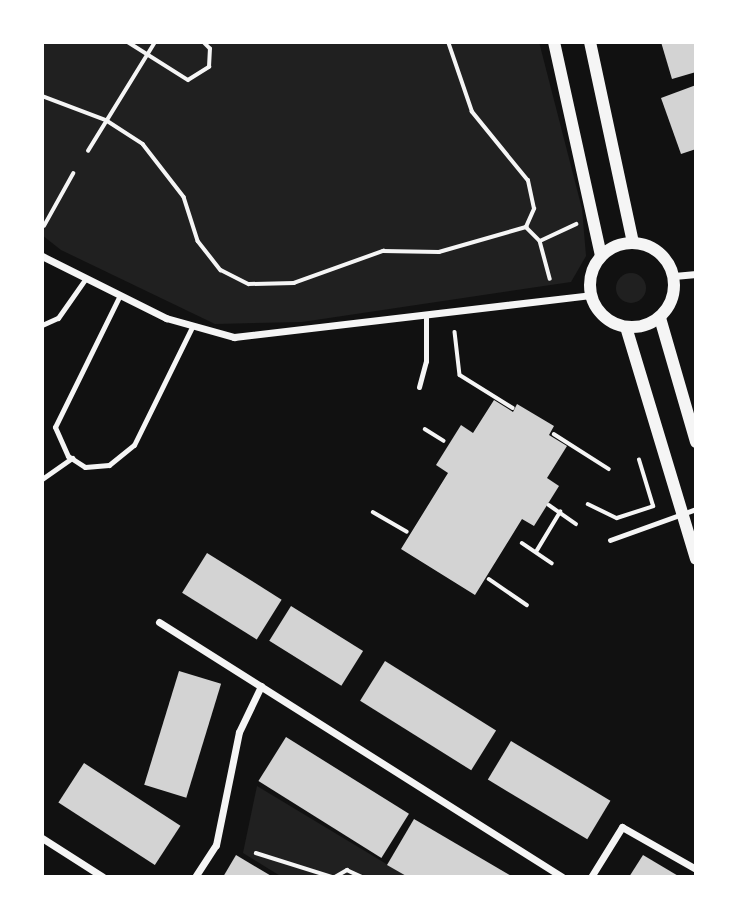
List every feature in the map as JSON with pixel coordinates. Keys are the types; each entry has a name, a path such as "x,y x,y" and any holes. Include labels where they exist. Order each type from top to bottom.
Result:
{"street":[{"path":"554,42 601,257"},
{"path":"590,42 634,243"},
{"path":"634,243 663,256 674,276 673,299 660,317 650,324 626,327 603,317 591,295 590,281 601,257 621,244 634,243"},
{"path":"42,256 192,327 234,337 426,318 591,295"},
{"path":"674,276 696,274"},
{"path":"660,317 696,442"},
{"path":"626,327 696,559"},
{"path":"159,622 562,877"},
{"path":"195,877 216,845 239,732 261,686"},
{"path":"591,877 622,827 696,869"},
{"path":"42,838 103,877"}],"lane":[{"path":"42,325 58,318 86,278"},
{"path":"120,295 55,427 59,443 72,458 85,467 108,465 125,456 192,327"},
{"path":"419,387 426,361 426,318"},
{"path":"42,479 72,458"},
{"path":"610,540 696,509"}],"path":[{"path":"128,42 188,80 198,78 212,58 204,42"},
{"path":"88,151 155,42"},
{"path":"449,42 481,127 528,181 534,209 526,227"},
{"path":"42,96 106,120 143,144 162,165 184,197 207,256 234,279 249,284 294,283 383,251 439,252 526,227"},
{"path":"44,226 73,174"},
{"path":"540,241 576,224"},
{"path":"526,227 540,241 550,279"},
{"path":"455,332 460,375 513,408"},
{"path":"425,429 444,440"},
{"path":"554,434 609,469"},
{"path":"588,504 617,518 653,506 639,460"},
{"path":"549,505 576,524"},
{"path":"373,512 407,533"},
{"path":"536,552 560,512"},
{"path":"522,542 552,563"},
{"path":"489,579 527,605"},
{"path":"256,853 333,877 347,870 362,877"}],"shaded area":[{"path":"42,42 539,42 582,209 586,256 571,282 302,322 215,324 61,250 42,235"},
{"path":"631,273 642,277 646,288 642,299 631,303 620,299 616,288 620,277"},
{"path":"257,786 408,877 282,877 243,853"}],"building":[{"path":"661,42 696,42 696,72 672,79"},
{"path":"696,85 696,149 681,154 661,98"},
{"path":"494,400 513,412 517,404 554,426 549,435 567,446 547,478 559,486 534,526 522,519 475,595 401,549 448,473 436,465 461,425 473,433"},
{"path":"207,553 282,600 257,639 182,593"},
{"path":"291,606 363,651 341,686 269,641"},
{"path":"385,661 496,730 471,770 360,701"},
{"path":"179,671 221,684 186,798 144,785"},
{"path":"286,737 409,814 381,858 258,781"},
{"path":"511,741 610,801 587,839 488,780"},
{"path":"84,763 180,826 155,865 58,802"},
{"path":"414,819 513,877 408,877 387,865"},
{"path":"236,855 273,877 223,877"},
{"path":"643,855 680,877 629,877"}]}
